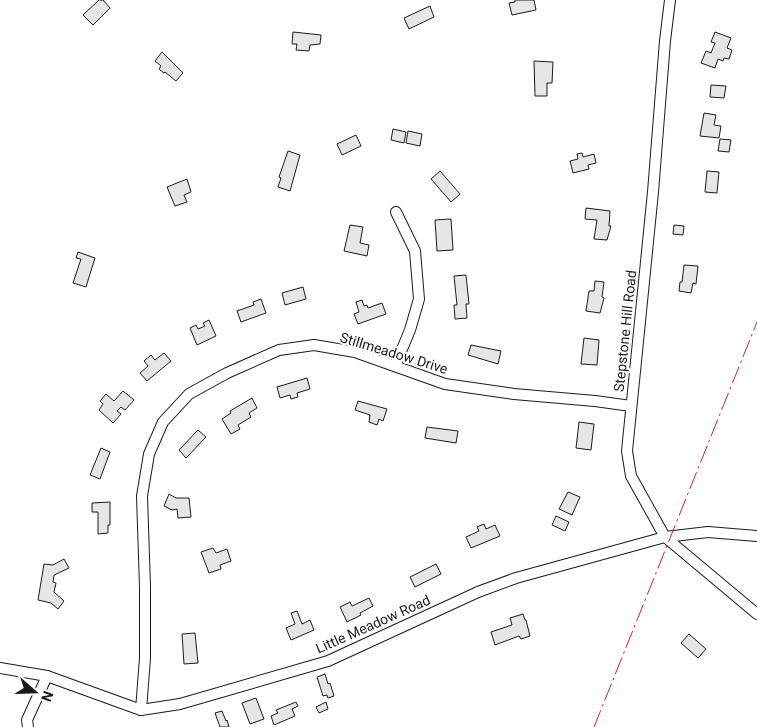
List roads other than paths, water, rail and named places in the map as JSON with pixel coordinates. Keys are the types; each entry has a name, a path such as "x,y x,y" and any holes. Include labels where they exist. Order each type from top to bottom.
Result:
{"street":[{"name":"Stepstone Hill Road","path":"670,0 640,334 627,451 631,476 665,537 757,614"},
{"path":"395,366 410,330 419,299 415,251 396,212"},
{"name":"Stillmeadow Drive","path":"141,710 145,658 142,496 149,454 163,422 189,394 227,373 279,350 314,345 355,352 445,384 514,394 631,406"},
{"name":"Little Meadow Road","path":"0,668 47,676 141,710 180,704 328,661 486,589 516,578 665,537 708,532 757,536"},
{"path":"28,727 27,720 47,676"}]}
